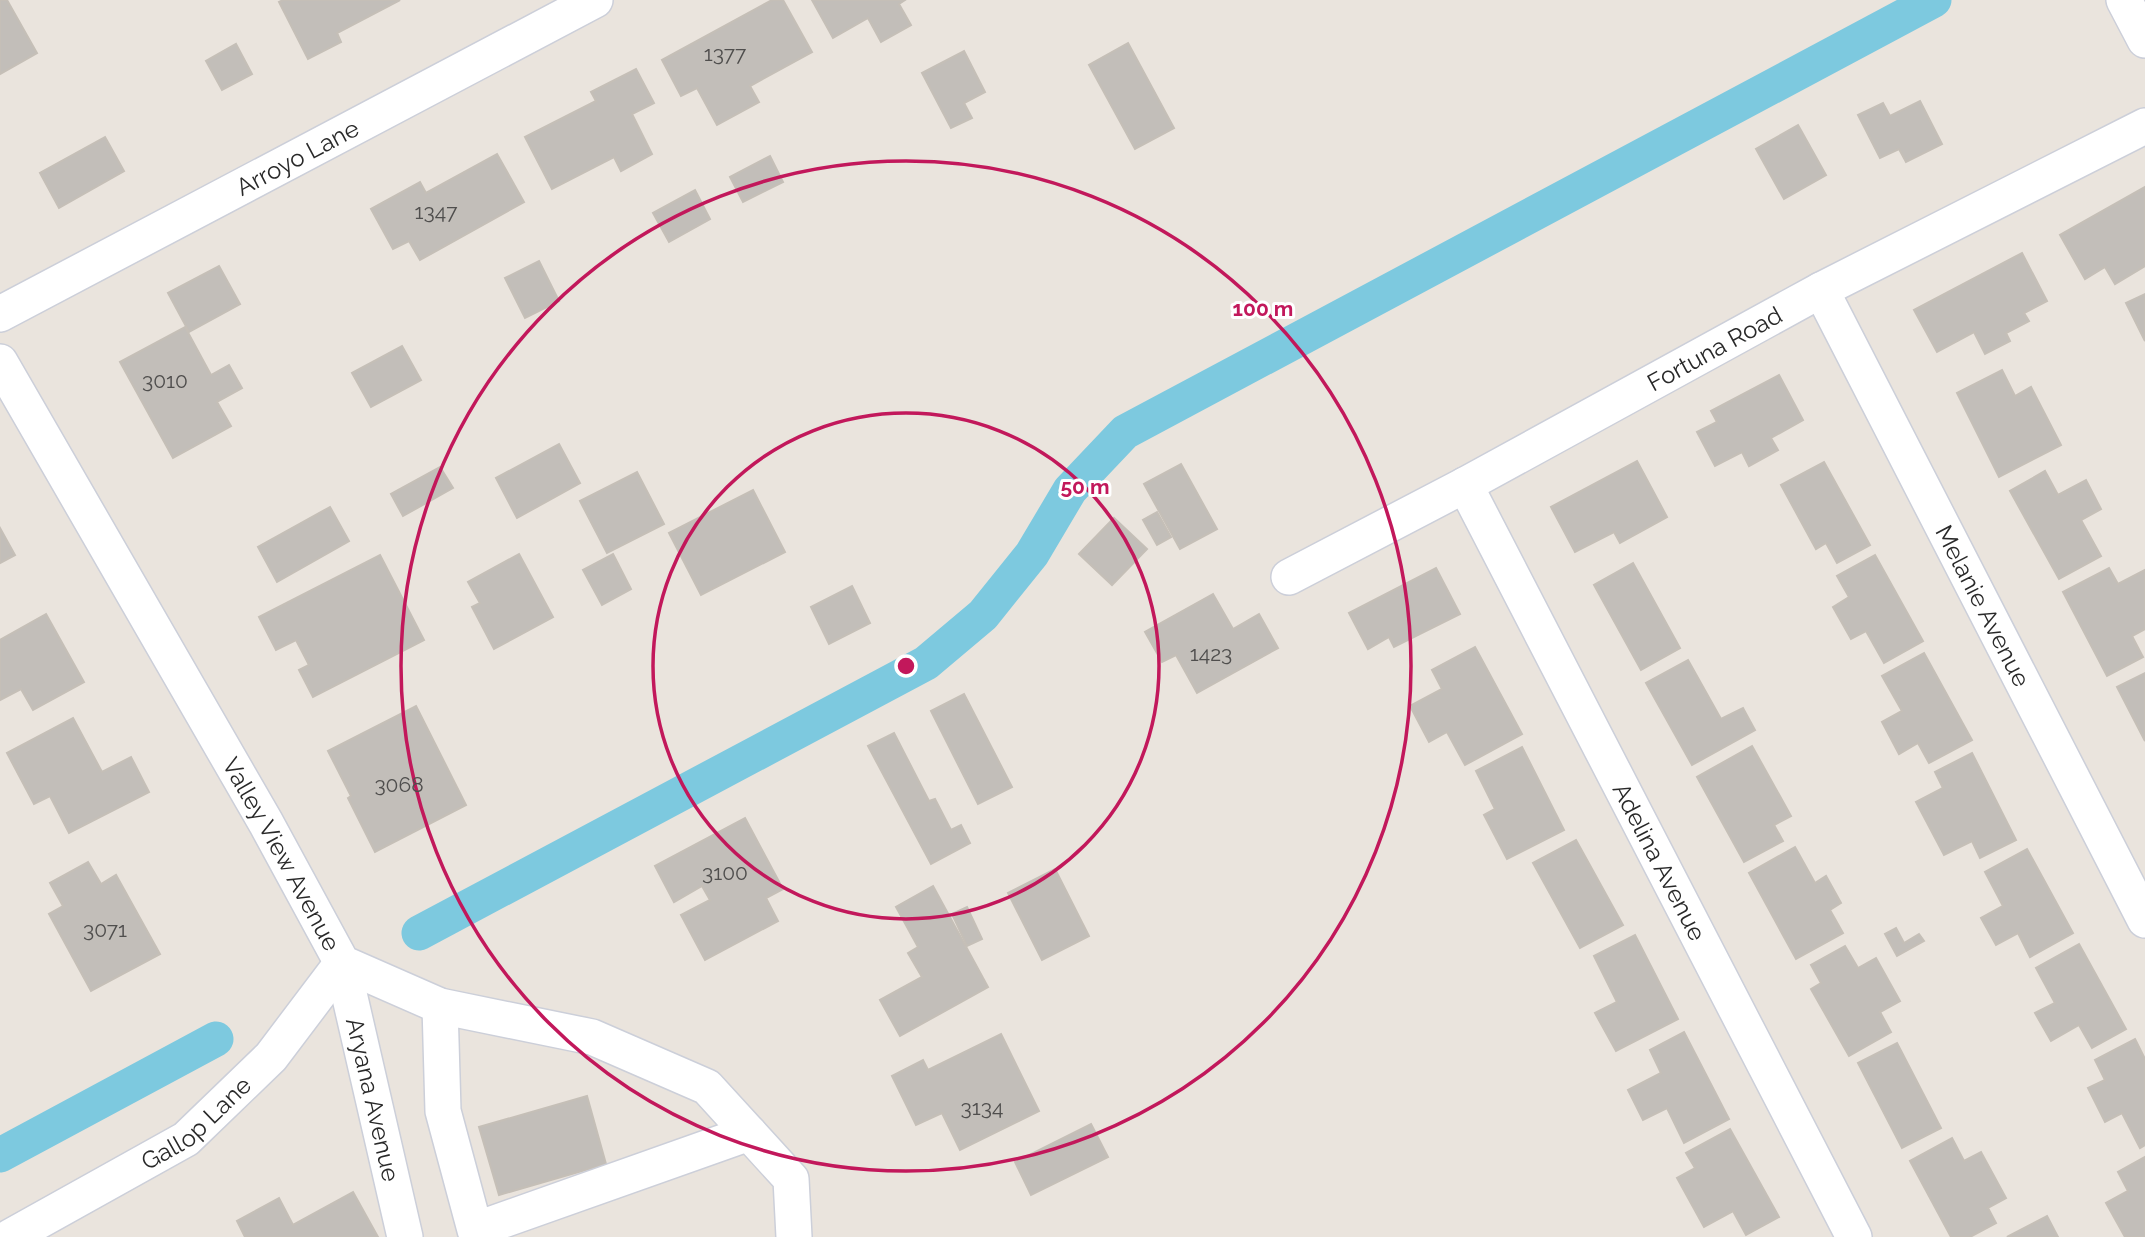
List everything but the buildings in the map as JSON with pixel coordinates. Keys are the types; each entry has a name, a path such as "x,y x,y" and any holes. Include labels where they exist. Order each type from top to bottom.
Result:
{"street":[{"name":"Arroyo Lane","path":"0,314 595,0"},
{"path":"2124,0 2145,40"},
{"name":"Fortuna Road","path":"1289,578 1821,290 2145,127"},
{"name":"Melanie Avenue","path":"1821,290 2145,920"},
{"name":"Valley View Avenue","path":"0,362 266,823 342,963 440,1006 592,1037 708,1087 791,1179 794,1237"},
{"name":"Adelina Avenue","path":"1465,485 1854,1237"},
{"name":"Gallop Lane","path":"10,1237 186,1139 271,1056 342,963"},
{"name":"Aryana Avenue","path":"342,963 405,1237"},
{"path":"440,1006 443,1111 475,1230 749,1133"}],"waterway":[{"path":"419,933 926,663 983,615 1032,554 1070,490 1125,432 1934,0"},
{"path":"0,1155 216,1039"}]}
